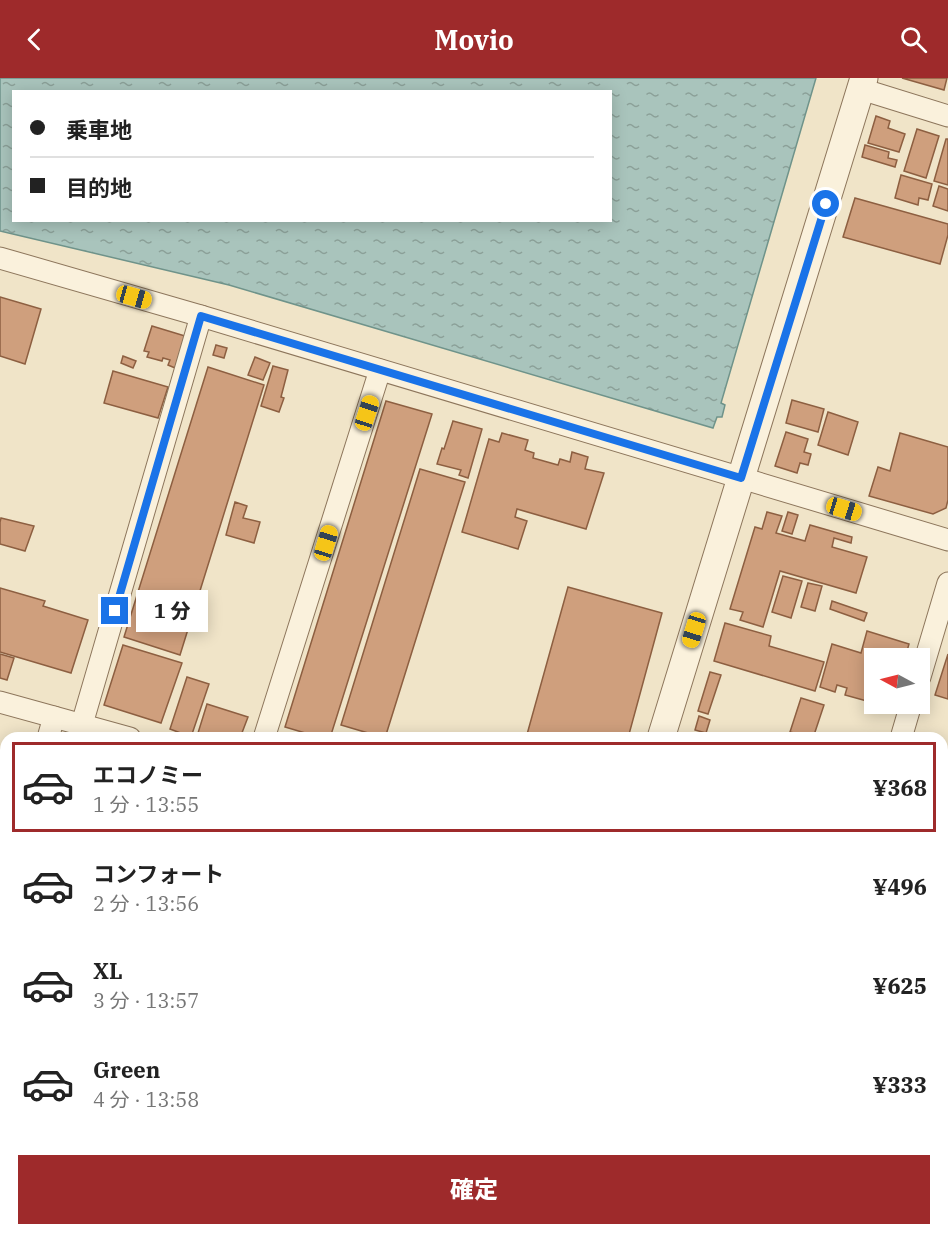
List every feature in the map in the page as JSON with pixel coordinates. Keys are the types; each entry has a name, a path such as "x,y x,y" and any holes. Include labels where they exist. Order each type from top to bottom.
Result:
{"street":[{"path":"663,732 863,84 948,116"},
{"path":"0,258 948,540"},
{"path":"82,724 201,316"},
{"path":"266,732 380,370"},
{"path":"929,648 948,583"},
{"path":"0,702 109,732"},
{"path":"903,732 908,714"},
{"path":"50,732 54,717"}],"water":[{"path":"0,78 816,78 721,403 725,405 722,417 717,417 713,428 229,285 0,231"}],"building":[{"path":"902,78 947,78 944,90"},
{"path":"876,116 890,121 888,128 905,134 899,152 868,143"},
{"path":"917,129 939,136 926,178 904,171"},
{"path":"946,139 948,139 948,185 934,181"},
{"path":"865,145 889,152 888,158 897,160 895,167 862,157"},
{"path":"901,175 932,184 928,200 919,198 918,205 895,198"},
{"path":"939,186 948,189 948,211 933,206"},
{"path":"855,198 948,224 948,235 940,264 843,237"},
{"path":"0,297 41,309 25,364 0,356"},
{"path":"152,326 185,336 175,368 168,365 170,360 163,358 162,361 147,357 149,352 144,351"},
{"path":"216,345 227,348 224,358 213,355"},
{"path":"123,356 136,361 133,368 121,363"},
{"path":"255,357 270,363 263,380 248,375"},
{"path":"273,366 288,370 281,397 284,398 279,412 261,406"},
{"path":"208,367 264,385 180,655 124,637"},
{"path":"113,371 168,387 158,418 104,403"},
{"path":"792,400 824,409 818,432 786,423"},
{"path":"386,401 432,414 332,732 302,732 285,727"},
{"path":"828,412 858,422 848,455 818,445"},
{"path":"453,421 482,429 468,478 459,475 461,470 437,464"},
{"path":"786,432 808,439 804,452 811,454 808,465 800,463 797,473 775,466"},
{"path":"502,433 528,440 525,450 534,453 533,458 558,465 560,459 570,462 572,452 588,457 585,469 604,473 586,529 517,509 515,517 527,521 518,549 462,532 489,439 499,442"},
{"path":"900,433 948,447 946,508 933,514 869,496 878,467 890,471"},
{"path":"420,469 465,482 387,732 365,732 341,725"},
{"path":"235,502 247,506 243,518 260,522 254,543 226,535"},
{"path":"767,512 782,516 776,533 805,541 810,525 852,537 851,543 834,538 832,547 867,557 856,593 780,571 763,627 740,620 743,612 730,609 755,527 762,529"},
{"path":"788,512 798,515 792,534 782,531"},
{"path":"1,518 34,526 25,551 0,544"},
{"path":"783,576 802,581 791,618 772,612"},
{"path":"808,583 822,586 815,611 801,607"},
{"path":"568,587 662,613 630,732 528,732"},
{"path":"0,588 45,601 43,606 88,620 71,673 0,652"},
{"path":"832,601 867,613 864,621 830,609"},
{"path":"725,623 771,636 769,646 824,662 815,691 714,661"},
{"path":"867,631 909,644 908,648 864,648 864,700 845,695 847,688 837,685 835,692 820,687 832,644 861,653"},
{"path":"123,645 182,663 161,723 104,705"},
{"path":"0,654 14,658 7,680 0,678"},
{"path":"948,654 948,699 935,695"},
{"path":"710,672 721,675 708,714 698,711"},
{"path":"187,677 209,684 193,732 178,732 170,729"},
{"path":"801,698 824,705 815,732 790,732"},
{"path":"207,704 248,717 242,732 198,732"},
{"path":"699,716 710,720 706,732 695,730"}],"route":[{"path":"115,611 201,316 741,478 826,204"}]}
